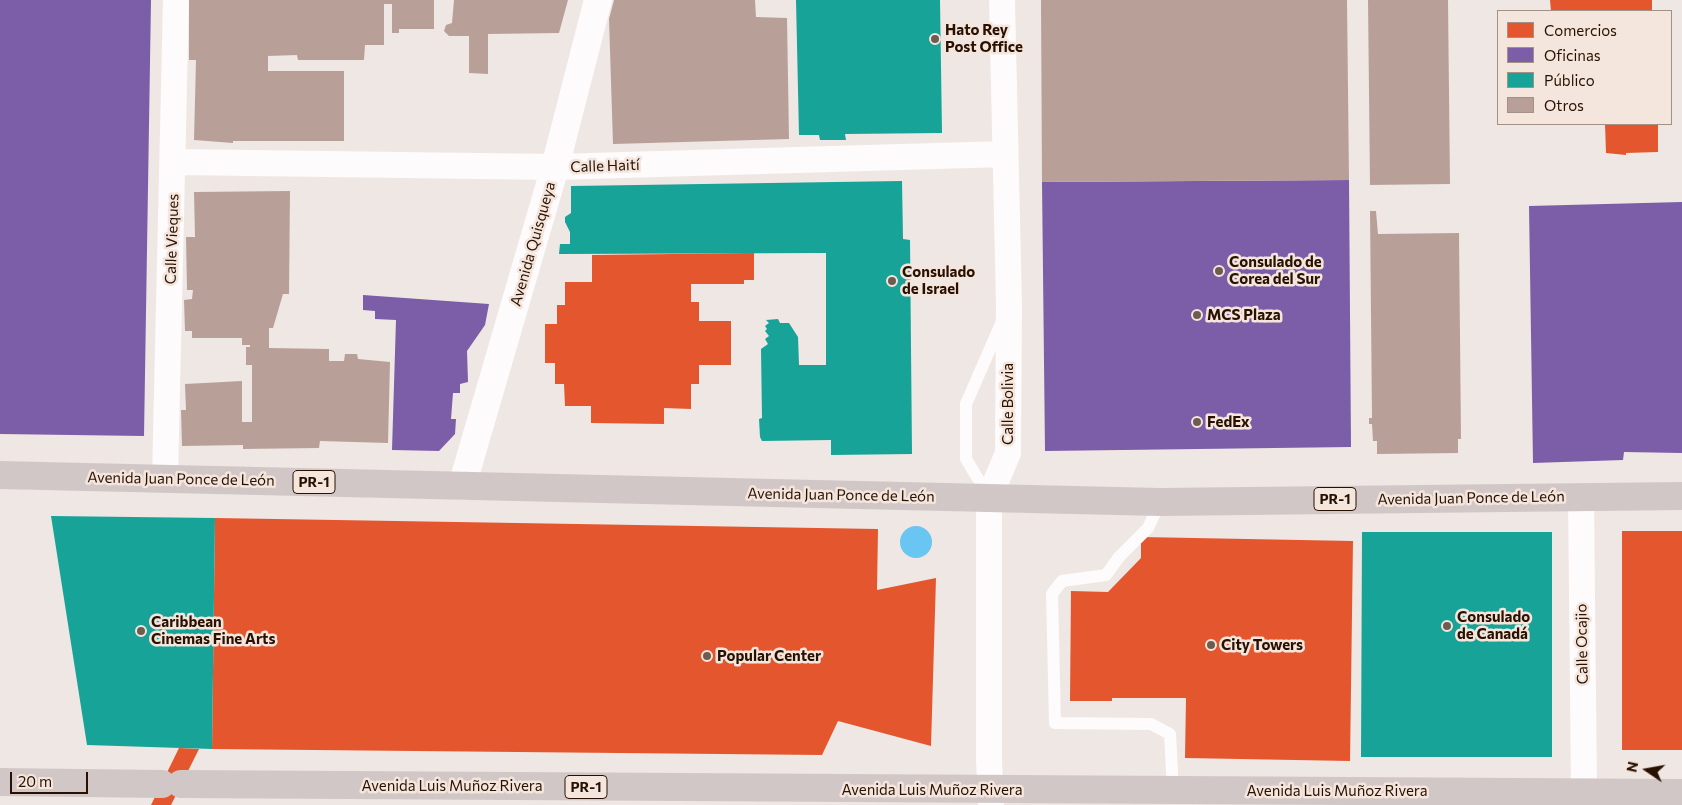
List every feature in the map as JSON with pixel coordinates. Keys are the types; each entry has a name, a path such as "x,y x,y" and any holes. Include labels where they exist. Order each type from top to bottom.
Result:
{"main road":[{"name":"Avenida Juan Ponce de León","path":"0,475 1160,502 1682,496"},
{"name":"Avenida Luis Muñoz Rivera","path":"0,782 991,798 1173,790 1682,793"}],"street":[{"name":"Calle Vieques","path":"165,478 174,162 176,0"},
{"name":"Avenida Quisqueya","path":"462,486 555,167 598,0"},
{"name":"Calle Bolivia","path":"991,798 989,498 1008,454 1008,305 1002,0"},
{"name":"Calle Haití","path":"174,162 555,167 1005,154"},
{"name":"Calle Ocajio","path":"1581,497 1584,792"}],"lane":[{"path":"989,498 966,459 966,404 1008,305"},
{"path":"1160,502 1148,528 1119,558 1106,575 1062,581 1052,594 1055,723 1151,724 1170,734 1173,790"}],"water":[{"path":"916,526 922,527 927,531 931,536 931,548 927,553 922,557 916,558 910,557 905,553 901,548 900,542 901,536 905,531 910,527"}],"building: Comercios":[{"path":"1550,0 1652,0 1652,10 1551,10"},
{"path":"1605,125 1658,125 1658,152 1626,153 1626,155 1606,153"},
{"path":"754,253 754,280 744,280 744,284 691,284 691,302 699,302 699,321 731,321 731,365 699,365 699,384 691,384 691,409 664,408 664,424 591,423 591,406 565,406 564,384 555,384 555,363 545,363 545,324 557,324 557,305 565,305 565,282 592,282 592,255"},
{"name":"Popular Center","path":"215,518 878,529 877,590 936,578 931,746 838,721 822,755 212,749"},
{"path":"1622,531 1682,531 1682,750 1622,750"},
{"name":"City Towers","path":"1141,537 1353,541 1350,761 1185,758 1186,698 1112,698 1112,701 1070,701 1071,591 1108,592 1141,558"},
{"path":"179,748 199,749 171,805 151,805"}],"building: Oficinas":[{"path":"0,0 151,0 144,436 0,434"},
{"name":"MCS Plaza","path":"1349,180 1351,447 1045,451 1042,182"},
{"path":"1682,202 1682,453 1624,452 1623,460 1533,463 1529,206"},
{"path":"363,295 489,304 485,325 467,351 468,382 460,384 460,393 453,393 451,419 456,419 455,434 439,451 392,450 396,320 375,319 375,311 363,310"}],"building: Público":[{"path":"796,0 940,0 942,133 845,134 846,140 820,140 819,135 799,135"},
{"path":"902,181 903,239 910,240 912,454 831,455 831,440 762,441 760,437 759,419 762,418 761,349 768,344 765,339 769,336 765,331 767,329 765,326 769,323 766,320 778,319 780,323 789,323 798,337 799,365 826,365 826,253 559,254 560,244 570,244 570,232 565,222 565,217 571,213 571,186"},
{"name":"Caribbean Cinemas Fine Arts","path":"51,516 215,518 212,749 87,745"},
{"path":"1362,532 1552,532 1552,757 1361,757"}],"building: Otros":[{"path":"189,0 434,0 434,29 399,29 399,33 392,33 392,4 384,4 384,45 365,45 364,60 298,60 297,55 268,56 268,71 344,71 344,141 233,141 233,143 194,140 196,60 189,60"},
{"path":"454,0 568,0 559,33 488,34 488,74 469,73 469,36 449,36 444,31 446,25 452,23"},
{"path":"614,0 755,0 756,17 787,18 789,139 613,144 609,19"},
{"path":"1041,0 1347,0 1349,180 1042,182"},
{"path":"1368,0 1448,0 1450,184 1370,185"},
{"path":"290,191 289,294 283,294 273,328 269,328 269,348 329,349 329,361 344,361 345,354 357,354 358,359 390,362 388,443 320,441 319,448 243,449 243,445 182,446 181,410 186,410 185,384 242,381 242,422 252,422 252,365 246,365 246,347 250,347 250,345 242,345 242,338 192,338 192,331 185,331 184,300 192,299 193,290 187,290 186,237 195,237 194,192"},
{"path":"1370,211 1376,211 1378,234 1459,233 1461,439 1458,439 1458,453 1377,454 1377,441 1373,441 1372,424 1369,424 1369,418 1372,418"}],"place":[{"name":"Hato Rey Post Office","path":"935,39"},
{"name":"Consulado de Corea del Sur","path":"1219,271"},
{"name":"Consulado de Israel","path":"892,281"},
{"name":"MCS Plaza","path":"1197,315"},
{"name":"FedEx","path":"1197,422"},
{"name":"Consulado de Canadá","path":"1447,626"},
{"name":"Caribbean Cinemas Fine Arts","path":"141,631"},
{"name":"City Towers","path":"1211,645"},
{"name":"Popular Center","path":"707,656"}]}
